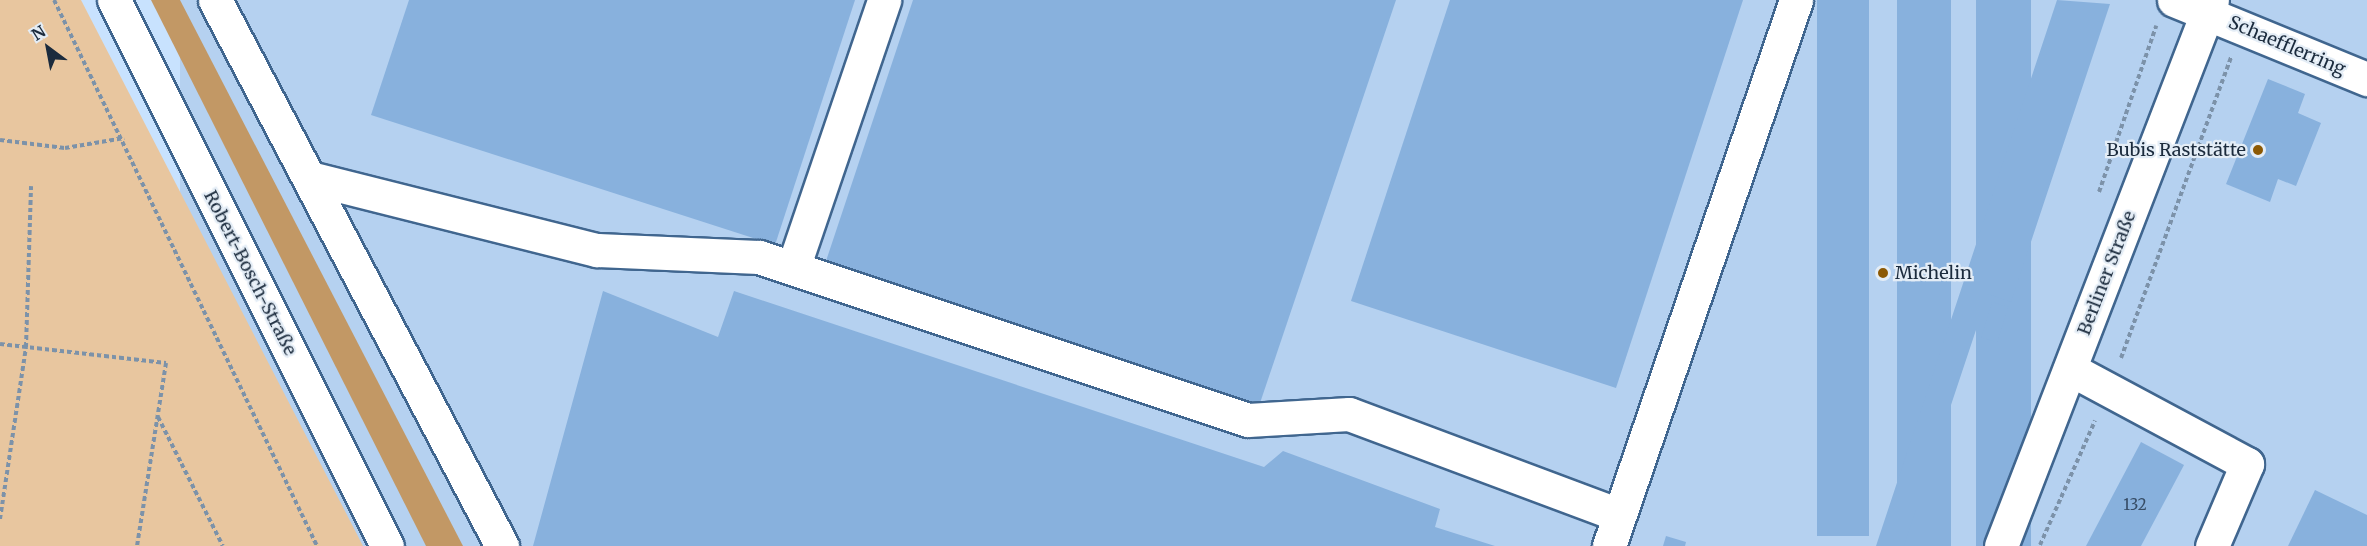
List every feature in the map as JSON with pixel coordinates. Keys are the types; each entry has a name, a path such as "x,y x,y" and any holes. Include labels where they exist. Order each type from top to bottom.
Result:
{"street":[{"name":"Robert-Bosch-Straße","path":"114,0 387,546"},
{"path":"215,0 502,546"},
{"path":"793,268 884,0"},
{"path":"1610,546 1796,0"},
{"name":"Schaefflerring","path":"2174,0 2210,6 2242,27 2367,79"},
{"name":"Berliner Straße","path":"2001,546 2210,6"},
{"path":"310,178 597,250 736,254 793,268 1248,420 1321,413 1360,417 1620,515"},
{"path":"2070,369 2247,464 2212,546"}],"path":[{"path":"54,0 124,138 317,546"},
{"path":"2040,546 2109,390 2242,27"},
{"path":"0,140 65,148 124,138"},
{"path":"0,519 26,347 31,186"},
{"path":"0,344 166,363 137,546"},
{"path":"158,416 223,546"}],"shaded area":[{"path":"0,0 81,0 363,546 0,546"},
{"path":"151,0 180,0 463,546 426,546"},
{"path":"180,0 2367,0 2367,546 180,546"}],"building":[{"path":"409,0 855,0 775,245 371,115"},
{"path":"913,0 1396,0 1259,406 826,261"},
{"path":"1450,0 1743,0 1616,388 1351,301"},
{"path":"1817,0 1869,0 1869,536 1817,536"},
{"path":"1897,0 1951,0 1951,546 1897,546"},
{"path":"1976,0 2031,0 2031,546 1976,546"},
{"path":"2057,0 2110,4 2011,302 1988,294 1904,546 1876,546"},
{"path":"2268,79 2305,94 2298,113 2321,123 2296,186 2278,179 2270,202 2226,184"},
{"path":"603,291 718,337 734,291 1264,467 1283,451 1440,509 1435,527 1495,546 533,546"},
{"path":"1992,302 2008,307 1997,342 1981,337"},
{"path":"2141,442 2184,465 2141,546 2086,546"},
{"path":"2315,490 2367,515 2367,546 2288,546"},
{"path":"1666,536 1686,542 1685,546 1663,546"}],"place":[{"name":"Bubis Raststätte","path":"2258,150"},
{"name":"Michelin","path":"1883,273"}]}
